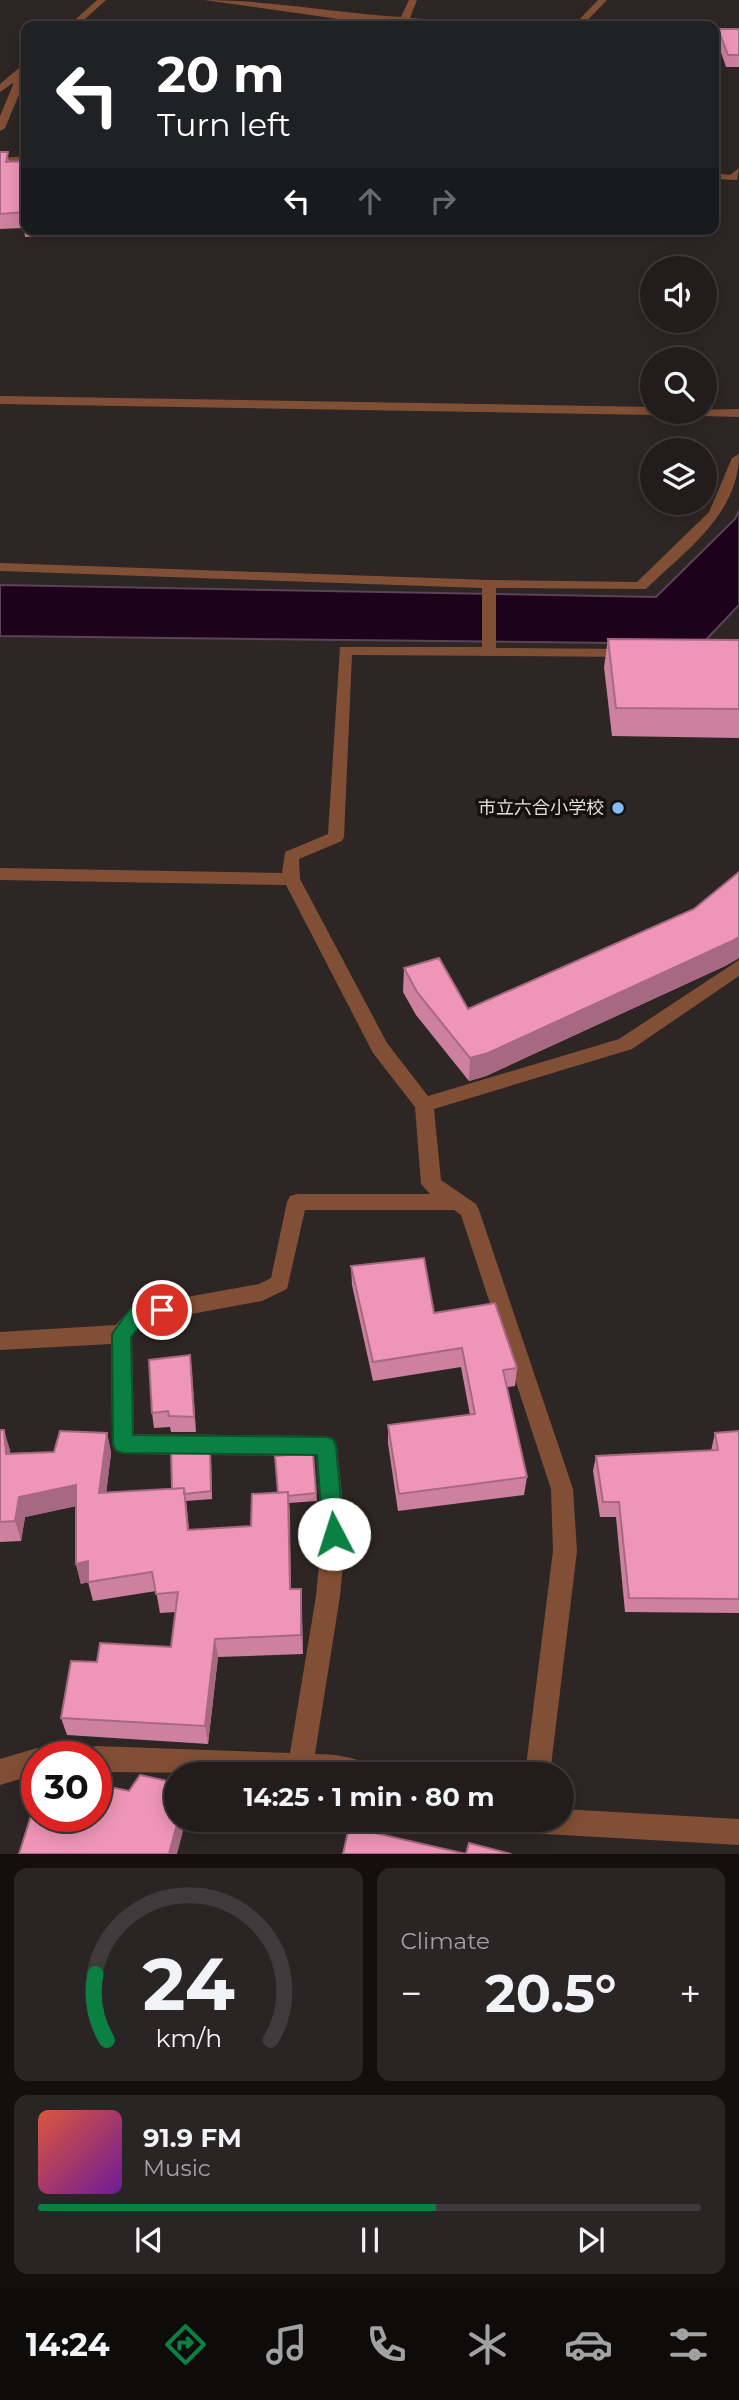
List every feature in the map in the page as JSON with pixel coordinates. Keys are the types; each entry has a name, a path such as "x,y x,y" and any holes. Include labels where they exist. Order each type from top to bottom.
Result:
{"street":[{"path":"78,21 102,0"},
{"path":"208,0 355,21"},
{"path":"405,19 413,0"},
{"path":"582,21 603,0"},
{"path":"376,21 430,21"},
{"path":"719,34 739,33"},
{"path":"0,89 21,70"},
{"path":"0,128 18,85 16,74"},
{"path":"0,161 21,159"},
{"path":"719,177 733,178 739,171"},
{"path":"0,400 640,411"},
{"path":"717,412 739,412"},
{"path":"0,567 489,591 641,586 715,514 739,458"},
{"path":"489,591 489,651"},
{"path":"539,1762 565,1551 562,1489 469,1210 431,1184 424,1105 380,1048 291,879 291,856 336,837 345,650 649,654"},
{"path":"0,874 291,879"},
{"path":"424,1105 625,1044 739,967"},
{"path":"301,1762 328,1595 334,1534 326,1446 123,1444 121,1334 137,1315 262,1292 280,1283 297,1202 457,1202"},
{"path":"0,1341 121,1334"},
{"path":"112,1760 183,1762"},
{"path":"0,1772 21,1766"},
{"path":"574,1822 739,1832"}],"shaded area":[{"path":"739,511 739,605 702,644 0,636 0,585 656,597 735,519"}],"building":[{"path":"719,29 739,29 739,55 728,55"},
{"path":"0,152 8,152 6,162 21,161 21,212 0,214"},
{"path":"608,639 739,640 739,709 616,708"},
{"path":"739,872 739,937 488,1053 470,1058 417,992 404,968 439,958 468,1009 694,909"},
{"path":"424,1258 434,1313 495,1303 517,1368 503,1370 527,1477 399,1494 388,1425 475,1414 462,1348 373,1362 351,1266"},
{"path":"190,1355 194,1417 169,1416 168,1411 152,1413 149,1360"},
{"path":"0,1430 4,1430 6,1454 54,1452 60,1431 107,1433 99,1493 184,1488 188,1530 251,1526 252,1494 288,1492 290,1589 301,1589 301,1635 215,1639 205,1726 61,1718 71,1661 97,1662 100,1643 171,1647 178,1592 156,1594 152,1572 88,1582 88,1561 76,1564 76,1485 19,1497 15,1521 0,1522"},
{"path":"739,1431 739,1599 629,1598 619,1502 603,1502 596,1456 718,1450 715,1433"},
{"path":"171,1449 210,1450 211,1491 184,1494 184,1488 172,1489"},
{"path":"313,1453 316,1493 288,1496 288,1492 278,1493 275,1456"},
{"path":"140,1775 164,1780 164,1832 175,1832 169,1854 19,1854 26,1832 112,1832 112,1787 129,1791"},
{"path":"348,1832 371,1832 466,1854 343,1854"},
{"path":"469,1843 511,1854 466,1854"}],"place":[{"name":"市立六合小学校","path":"618,808"}],"route":[{"path":"162,1310 137,1315 121,1334 123,1444 326,1446 334,1534"}]}
